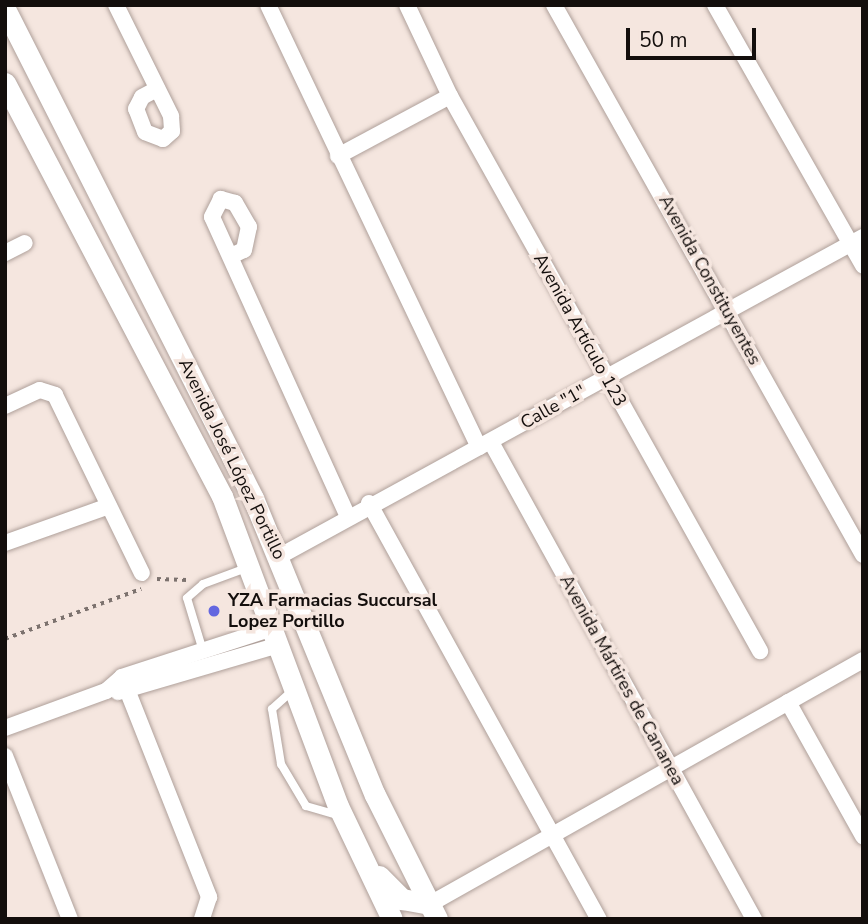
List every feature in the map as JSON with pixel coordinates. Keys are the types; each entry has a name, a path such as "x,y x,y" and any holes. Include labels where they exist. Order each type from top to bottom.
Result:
{"main road":[{"name":"Avenida José López Portillo","path":"5,9 280,556 370,785 433,912"},
{"name":"Avenida José López Portillo","path":"5,83 205,463 251,566 294,689 344,816 392,919"},
{"path":"344,816 385,887 402,899 433,912"}],"street":[{"path":"116,5 156,89"},
{"name":"Avenida Mártires de Cananea","path":"268,5 338,156 485,445 671,768 754,919"},
{"name":"Avenida Artículo 123","path":"407,5 450,96 760,650"},
{"name":"Avenida Constituyentes","path":"555,5 729,311 863,555"},
{"path":"715,5 857,240 863,266"},
{"path":"338,156 450,96"},
{"name":"Calle \"1\"","path":"280,556 347,515 485,445 857,240"},
{"path":"5,253 25,243"},
{"path":"231,256 347,515"},
{"path":"5,406 40,390 55,396 142,573"},
{"path":"369,503 550,835 599,919"},
{"path":"5,543 109,506"},
{"path":"5,728 106,691 122,677 203,651 276,636"},
{"path":"106,691 127,693 276,636"},
{"path":"433,912 550,835 863,660"},
{"path":"122,677 209,897 202,919"},
{"path":"788,702 863,836"},
{"path":"5,756 70,919"}],"lane":[{"path":"203,651 187,598 203,583 251,566"},
{"path":"294,689 272,709 281,764 306,806 344,816"}],"path":[{"path":"5,639 140,591"}],"place":[{"name":"YZA Farmacias Succursal Lopez Portillo","path":"214,611"}]}
